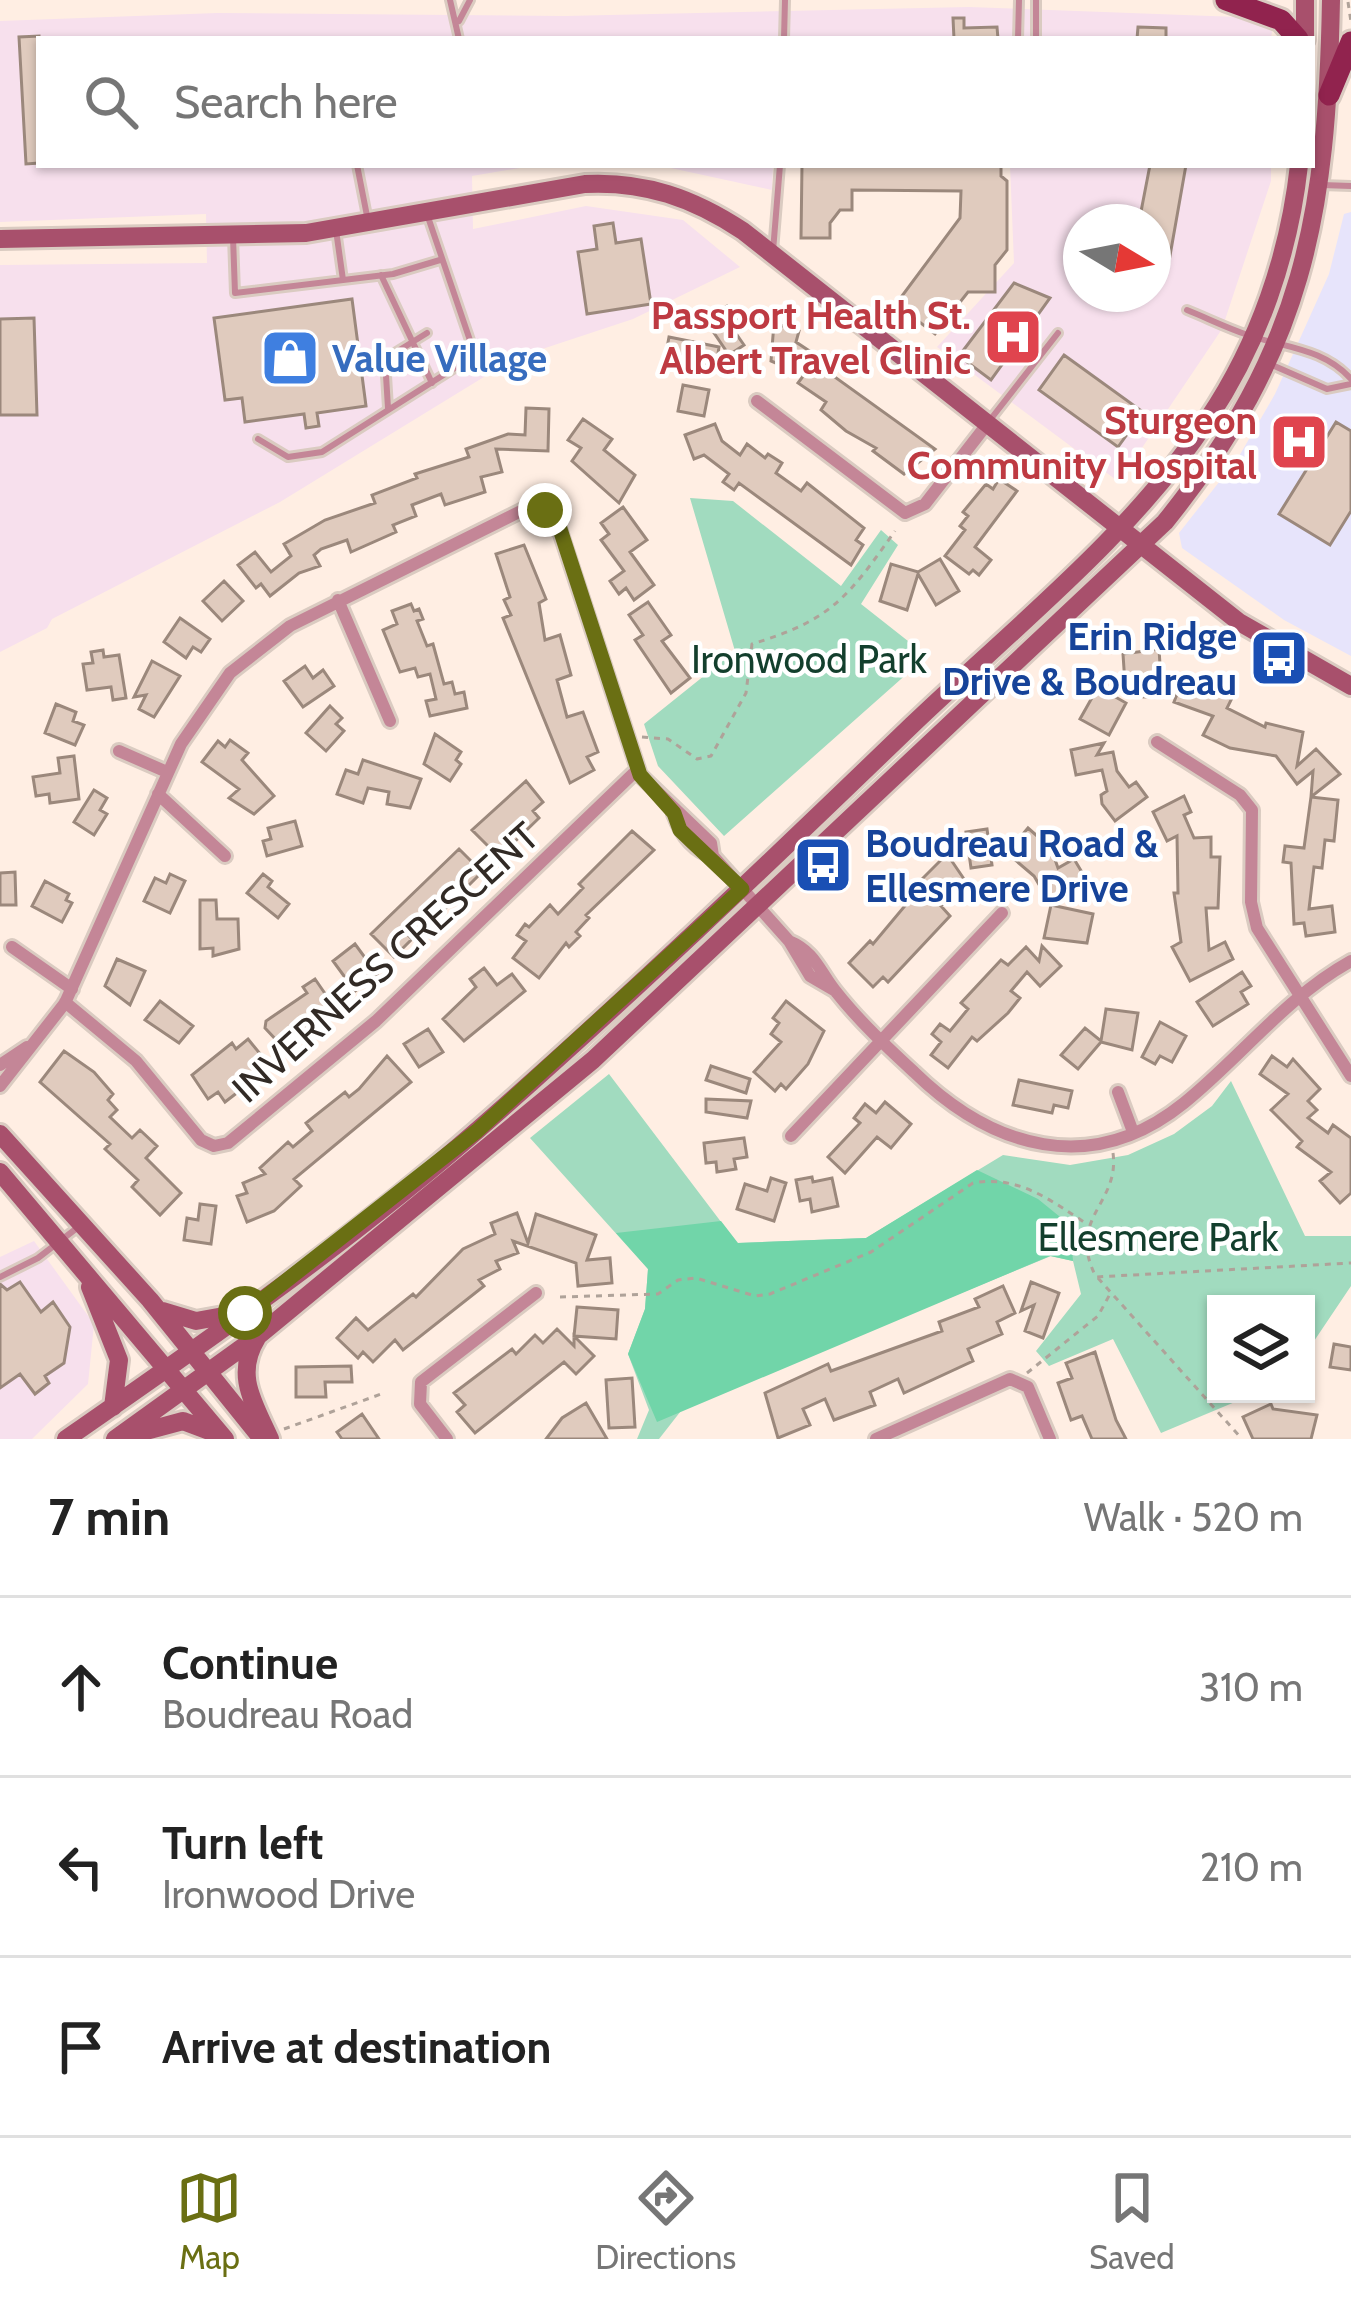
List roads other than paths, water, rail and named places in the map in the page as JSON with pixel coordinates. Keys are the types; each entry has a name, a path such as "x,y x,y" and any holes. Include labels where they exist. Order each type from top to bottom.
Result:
{"main road":[{"path":"1226,0 1281,20 1299,36"},
{"path":"1302,36 1305,0"},
{"path":"118,1439 258,1336 540,1106 760,909 1144,545 1218,454 1269,364 1302,275 1322,185 1331,0"},
{"path":"1330,94 1351,42"},
{"path":"66,1439 245,1313 477,1131 742,889 1119,526 1208,421 1253,338 1283,252 1298,168"},
{"path":"0,239 233,237 336,230 585,184 623,184 693,201 772,254 1239,622 1351,686"},
{"path":"0,1135 83,1224 207,1372 272,1436"},
{"path":"0,1172 66,1245 224,1439"},
{"path":"66,1245 116,1347 121,1368 112,1407"},
{"path":"149,1300 189,1321 245,1313"},
{"path":"258,1336 244,1373 272,1436"},
{"path":"118,1439 184,1421 202,1424 224,1439"}],"street":[{"path":"757,401 905,513 926,504 988,423"},
{"path":"0,1064 27,1047 65,1002 167,772 197,715 230,674 290,626 523,510 545,510 559,526 638,769 674,813 711,843 713,856 789,941 805,947 834,990 881,1041 958,1112 1004,1135 1081,1146 1132,1132 1188,1100 1298,997 1351,961"},
{"path":"338,601 390,722"},
{"path":"1157,742 1240,795 1252,810 1253,916 1298,997 1351,1076"},
{"path":"119,752 167,772"},
{"name":"INVERNESS CRESCENT","path":"65,1002 136,1061 207,1144 228,1143 376,1021 638,769"},
{"path":"158,794 225,856"},
{"path":"791,1136 1003,913"},
{"path":"12,947 72,988"},
{"path":"0,1086 22,1062 27,1047"},
{"path":"1118,1092 1132,1132"},
{"path":"447,1439 420,1404 421,1382 536,1293"},
{"path":"876,1439 998,1383 1018,1381 1028,1388 1050,1439"}],"lane":[{"path":"450,0 459,21 459,36"},
{"path":"459,21 470,0"},
{"path":"784,36 785,0"},
{"path":"1018,36 1019,0"},
{"path":"1036,0 1036,36"},
{"path":"359,168 369,225"},
{"path":"772,254 778,240 780,168"},
{"path":"1322,185 1351,186"},
{"path":"257,439 288,457 322,452 475,356 427,214"},
{"path":"336,230 343,280"},
{"path":"233,237 235,293 382,275 440,260"},
{"path":"382,275 431,383"},
{"path":"1186,310 1253,338 1279,340 1339,366 1351,381 1327,388 1269,364 1253,338"},
{"path":"388,410 385,359 427,332"},
{"path":"988,423 1058,333"},
{"path":"0,1277 66,1245 83,1224"}],"place":[{"name":"Passport Health St. Albert Travel Clinic","path":"1013,337"},
{"name":"Value Village","path":"290,358"},
{"name":"Sturgeon Community Hospital","path":"1299,442"},
{"name":"Erin Ridge Drive & Boudreau","path":"1279,658"},
{"name":"Boudreau Road & Ellesmere Drive","path":"823,865"}],"park label":[{"name":"Ironwood Park","path":"809,659"},
{"name":"Ellesmere Park","path":"1158,1237"}]}
